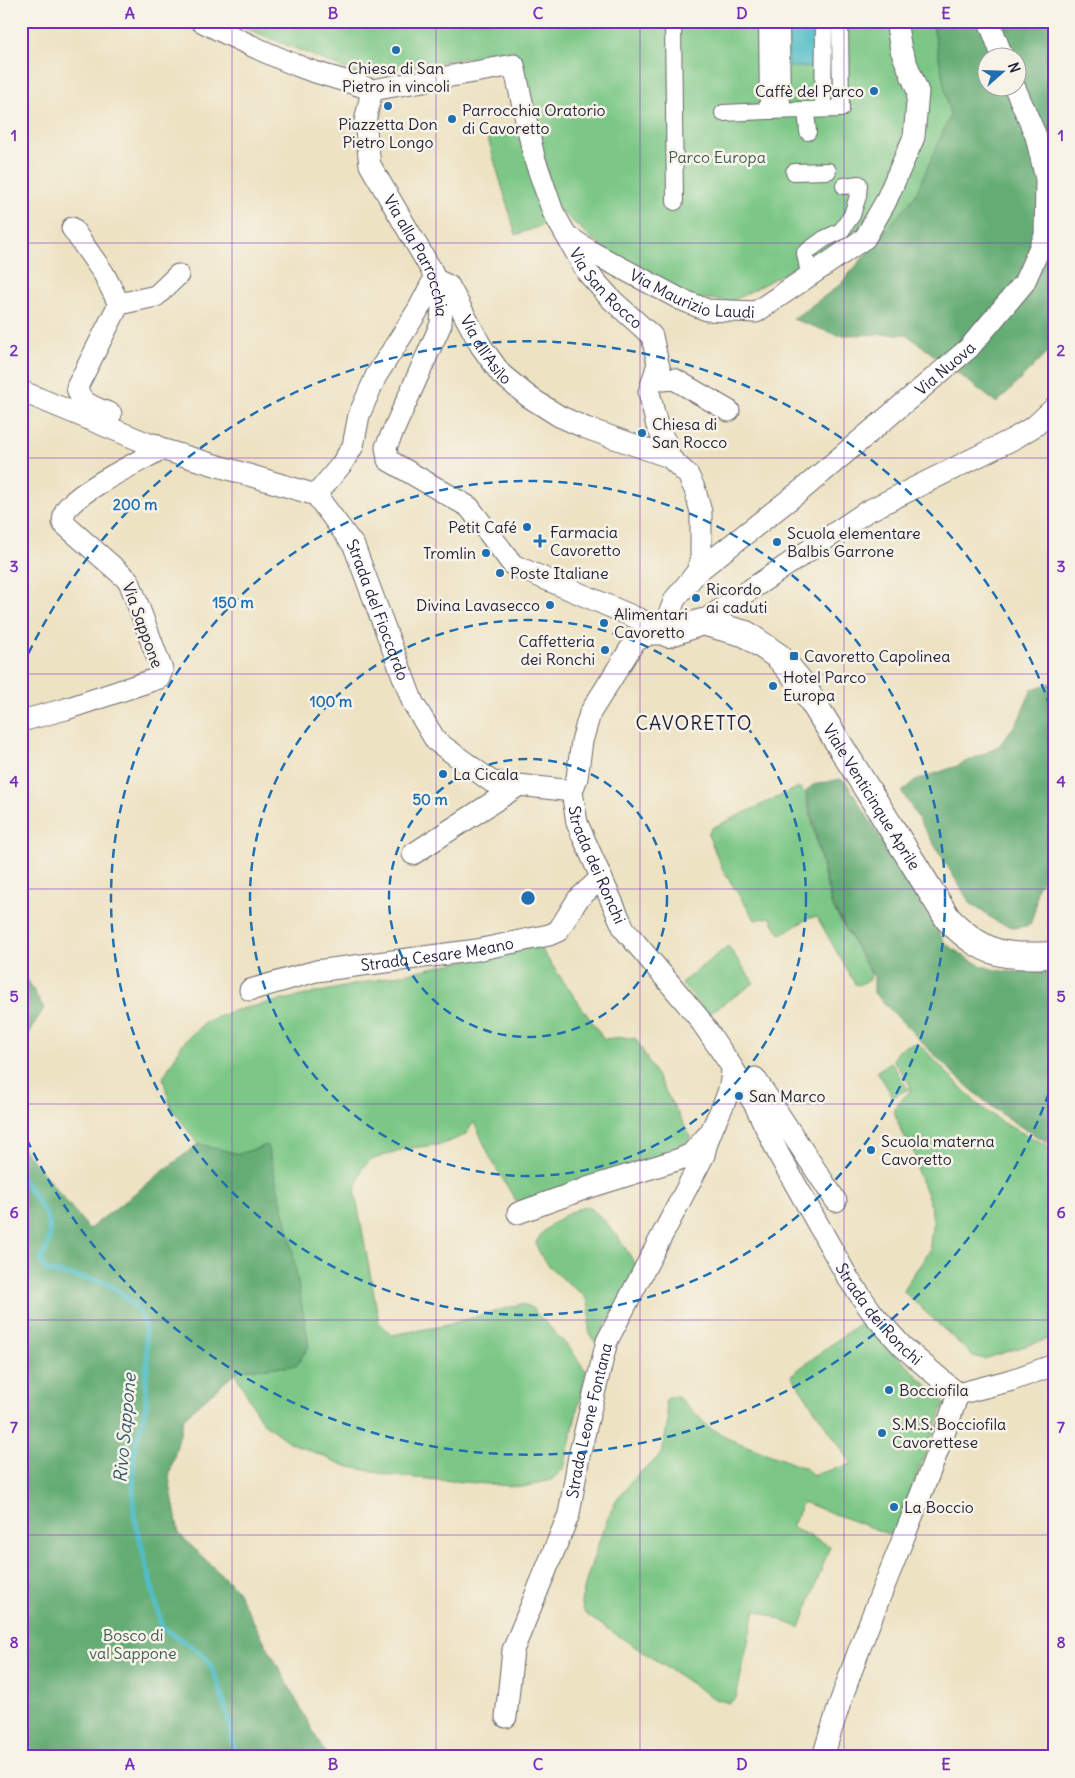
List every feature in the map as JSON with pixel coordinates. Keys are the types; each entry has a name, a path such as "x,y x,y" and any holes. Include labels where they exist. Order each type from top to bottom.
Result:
{"street":[{"path":"202,21 248,45 308,69 348,80 372,90"},
{"path":"673,21 675,202"},
{"path":"767,21 775,110"},
{"path":"775,110 781,21"},
{"path":"824,21 824,109"},
{"path":"723,113 841,109 840,21"},
{"name":"Via Maurizio Laudi","path":"566,236 593,253 680,299 707,310 756,312 816,267 865,238 885,203 914,137 918,92 901,50 896,21"},
{"path":"989,21 999,48"},
{"name":"Via San Rocco","path":"372,90 514,65 534,157 553,212 587,272 611,299 652,336 658,364 649,392 657,426 667,445 669,457 688,475 701,512 701,558 697,572 675,599 669,614 668,634"},
{"name":"Via alla Parrocchia","path":"372,90 366,122 370,165 432,271 442,307 441,324 386,447 388,460 469,507 513,565 639,619 668,634"},
{"name":"Via Nuova","path":"697,572 804,488 969,348 1024,283 1045,236 1046,179 1036,136 1019,98"},
{"path":"806,110 808,132"},
{"path":"794,172 812,177 828,171"},
{"path":"816,267 804,253 824,239 841,231 852,215 858,196 859,184 844,186"},
{"path":"72,228 104,274 119,304"},
{"path":"119,304 156,296 178,275"},
{"path":"21,391 161,450 316,495 342,465 353,446 359,415 376,376 418,310 434,279"},
{"name":"Via all'Asilo","path":"434,279 449,286 481,346 501,374 529,397 559,416 586,428 669,457"},
{"path":"119,304 77,387 78,395 87,403 129,422 161,450"},
{"path":"658,364 663,380 674,379 729,411"},
{"path":"668,634 702,622 866,512 1016,438 1036,425 1054,408"},
{"name":"Via Sappone","path":"21,720 66,709 159,678 162,670 129,581 63,522 64,512 70,504 99,484 161,450"},
{"name":"Strada del Fioccardo","path":"316,495 354,546 413,703 436,741 492,782 572,791"},
{"name":"Viale Venticinque Aprile","path":"702,622 746,634 765,645 785,664 800,683 948,919 968,938 984,948 1002,954 1054,955"},
{"name":"Strada dei Ronchi","path":"668,634 650,634 635,641 590,713 580,748 577,778 572,791 577,823 624,929 698,1018 732,1068 755,1105 822,1234 863,1301 903,1347 958,1394"},
{"path":"413,854 518,786"},
{"name":"Strada Cesare Meano","path":"250,990 316,971 477,950 549,935 558,930 578,900 601,878"},
{"name":"Strada dei Ronchi","path":"698,1018 713,1022 745,1064 836,1201"},
{"name":"Strada Leone Fontana","path":"518,1213 691,1154 707,1136 728,1096 732,1082 732,1068"},
{"name":"Strada Leone Fontana","path":"506,1717 514,1650 569,1514 579,1456 607,1341 687,1190 704,1155 707,1136"},
{"path":"824,1757 860,1642 930,1473 958,1394 1012,1380 1054,1365"}],"green space":[{"name":"Parco Europa","path":"228,21 1054,21 1054,297 845,240 733,301 690,298 603,248 556,207 520,61 510,51 360,75"},
{"path":"932,21 1054,21 1054,346 997,403 906,334 837,335 793,319 840,285 915,196 950,116"},
{"path":"526,128 548,223 516,235 487,135"},
{"path":"1054,682 1054,868 1037,887 1035,909 1030,925 1016,928 997,922 970,903 902,792 914,781 957,766 998,747 1018,721 1032,689"},
{"path":"840,779 846,782 945,943 973,961 996,970 1021,972 1054,970 1054,1145 1003,1115 980,1097 936,1057 874,993 874,977 832,904 806,791 813,785"},
{"path":"800,788 805,793 831,904 871,974 870,979 859,985 855,984 817,917 809,918 782,934 779,933 770,917 755,920 724,872 708,835 712,828"},
{"path":"538,945 604,1039 623,1037 636,1039 691,1137 678,1149 526,1200 516,1201 492,1161 474,1122 465,1135 443,1144 404,1149 370,1160 361,1170 355,1192 379,1322 391,1335 443,1326 521,1304 531,1307 571,1350 586,1371 564,1468 551,1480 523,1487 393,1476 346,1466 289,1442 262,1422 219,1344 220,1151 198,1144 171,1107 163,1078 183,1043 205,1022 232,1011"},
{"path":"728,946 754,983 710,1013 705,1011 681,983"},
{"path":"21,969 44,1008 21,1046"},
{"path":"918,1043 976,1103 1003,1123 1054,1149 1054,1337 984,1359 973,1356 904,1292 908,1282 929,1252 933,1219 929,1200 917,1171 917,1158 901,1130 893,1109 910,1091 910,1085 893,1060 903,1048"},
{"path":"891,1062 908,1089 893,1097 877,1071"},
{"name":"Bosco di val Sappone","path":"198,1144 239,1154 267,1145 289,1232 309,1346 296,1366 239,1370 184,1417 169,1477 179,1534 236,1589 327,1757 21,1757 21,1146 89,1229"},
{"path":"585,1206 608,1225 623,1245 639,1272 595,1342 591,1337 589,1327 590,1311 586,1299 547,1263 538,1250 536,1243 550,1225"},
{"path":"865,1319 878,1337 945,1403 893,1536 803,1502 791,1527 830,1546 800,1628 755,1609 736,1698 729,1703 715,1699 585,1614 581,1602 602,1532 615,1502 637,1475 662,1454 668,1421 665,1402 669,1397 678,1397 709,1427 734,1441 805,1468 813,1475 852,1464 791,1375"}],"water":[{"path":"788,26 819,26 819,67 788,67"}],"waterway":[{"name":"Rivo Sappone","path":"21,1177 42,1207 49,1226 50,1236 41,1260 47,1271 105,1282 120,1292 139,1311 145,1325 148,1368 146,1366 146,1408 135,1447 133,1473 134,1516 162,1627 198,1651 209,1663 224,1703 235,1757"}],"place":[{"name":"Chiesa di San Pietro in vincoli","path":"396,50"},
{"name":"Caffè del Parco","path":"874,91"},
{"name":"Piazzetta Don Pietro Longo","path":"388,106"},
{"name":"Parrocchia Oratorio di Cavoretto","path":"452,119"},
{"name":"Chiesa di San Rocco","path":"642,433"},
{"name":"Petit Café","path":"527,527"},
{"name":"Farmacia Cavoretto","path":"540,541"},
{"name":"Scuola elementare Balbis Garrone","path":"777,542"},
{"name":"Tromlin","path":"486,553"},
{"name":"Poste Italiane","path":"500,573"},
{"name":"Ricordo ai caduti","path":"696,598"},
{"name":"Divina Lavasecco","path":"550,605"},
{"name":"Alimentari Cavoretto","path":"604,623"},
{"name":"Caffetteria dei Ronchi","path":"605,650"},
{"name":"Cavoretto Capolinea","path":"794,656"},
{"name":"Hotel Parco Europa","path":"773,686"},
{"name":"La Cicala","path":"443,774"},
{"name":"San Marco","path":"739,1096"},
{"name":"Scuola materna Cavoretto","path":"871,1150"},
{"name":"Bocciofila","path":"889,1390"},
{"name":"S.M.S. Bocciofila Cavorettese","path":"882,1433"},
{"name":"La Boccio","path":"894,1507"}],"district":[{"name":"CAVORETTO","path":"694,723"}]}
